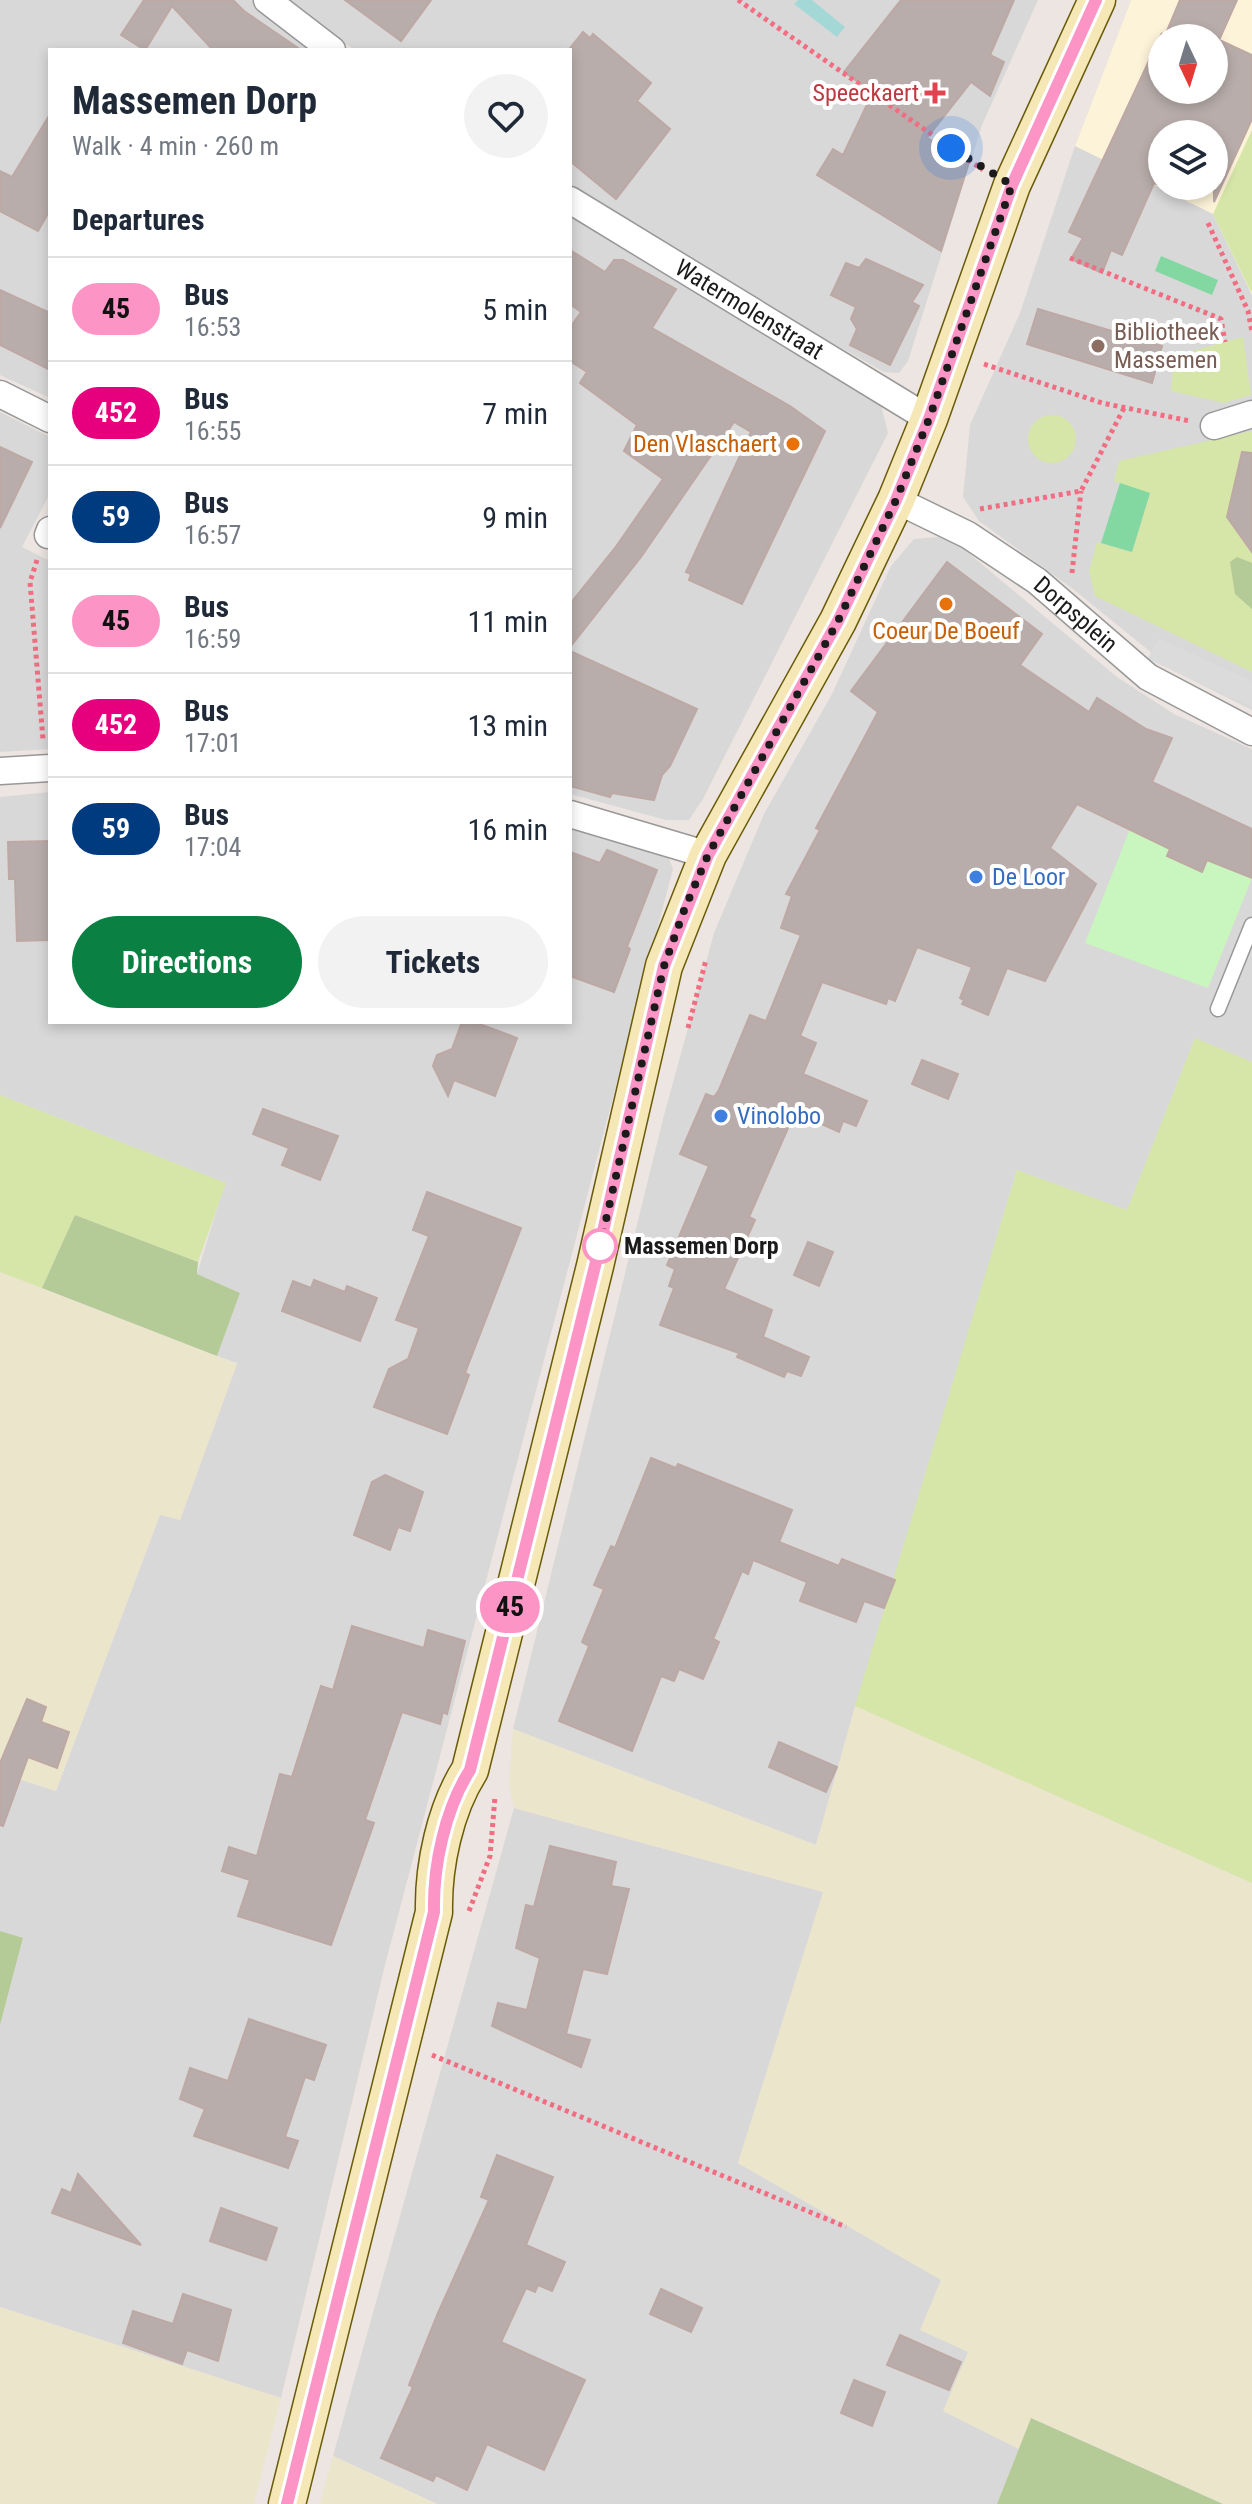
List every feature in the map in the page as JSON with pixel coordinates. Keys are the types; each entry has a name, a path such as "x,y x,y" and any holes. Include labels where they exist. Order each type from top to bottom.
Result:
{"main road":[{"path":"287,2504 434,1912 434,1883 457,1790 470,1770 595,1266 664,966 708,855 838,621 896,500 929,419 1012,185 1097,0"}],"street":[{"path":"267,0 329,48"},
{"name":"Watermolenstraat","path":"572,201 929,419"},
{"path":"0,394 48,418"},
{"path":"1214,426 1252,414"},
{"name":"Dorpsplein","path":"896,500 968,535 1037,581 1148,677 1252,732"},
{"path":"0,771 48,768"},
{"path":"572,815 708,855"}],"lane":[{"path":"1218,1009 1252,925"}],"path":[{"path":"738,0 978,167 1012,185"},
{"path":"1208,223 1248,311 1252,332"},
{"path":"1070,258 1221,319 1225,342"},
{"path":"1248,311 1252,304"},
{"path":"952,354 1124,408 1214,426"},
{"path":"1071,610 1081,491 1124,408"},
{"path":"932,518 1081,491"},
{"path":"48,536 30,582 48,768"},
{"path":"402,2043 846,2227"}],"shaded area":[{"path":"0,0 251,0 315,48 48,48 48,397 0,375"},
{"path":"289,0 1038,0 982,125 908,361 899,373 884,372 751,297 572,186 572,48 352,48 313,23"},
{"path":"1131,0 1252,0 1252,710 1174,671 1073,589 979,521 963,497 970,425 1020,313 1075,146"},
{"path":"1131,0 1252,0 1252,295 1213,214 1185,200 1228,200 1228,120 1148,120 1148,182 1075,146"},
{"path":"572,211 856,385 881,405 888,433 703,799 689,820 666,820 572,795"},
{"path":"0,412 48,436 48,497 22,547 48,560 48,749 0,752"},
{"path":"938,537 960,546 1117,677 1174,714 1252,749 1252,1062 1195,1039 1127,1211 1017,1170 816,1845 513,1729 663,1119 714,933 764,814 832,694 891,566 914,539"},
{"path":"1158,638 1252,681 1252,707 1148,659"},
{"path":"48,792 48,1024 572,1024 572,828 649,850 669,859 673,869 384,1969 281,2398 0,2307 0,2025 23,1939 0,1931 0,1773 56,1791 160,1514 180,1520 237,1363 217,1356 240,1293 197,1274 225,1183 0,1095 0,797"},
{"path":"0,1272 237,1364 180,1520 160,1515 56,1791 0,1773"},
{"path":"855,1706 1252,1883 1252,2504 1223,2504 1032,2418 1019,2449 943,2411 968,2352 920,2330 941,2280 738,2163 823,1892 514,1808 509,1783 513,1729 816,1845"},
{"path":"514,1808 824,1892 738,2163 942,2280 969,2352 944,2411 1019,2449 997,2504 437,2504 333,2456"},
{"path":"0,2307 281,2398 254,2504 0,2504"},
{"path":"333,2456 437,2504 320,2504"}],"green space":[{"path":"1252,130 1251,292 1213,214 1220,200 1228,200 1228,182"},
{"path":"1161,256 1218,280 1212,295 1155,271"},
{"path":"1243,337 1251,395 1224,403 1171,391 1174,356"},
{"path":"1052,415 1069,422 1076,439 1069,456 1052,463 1035,456 1028,439 1035,422"},
{"path":"1252,431 1252,471 1229,509 1233,526 1252,531 1252,672 1095,596 1089,571 1097,542 1132,552 1150,494 1114,481 1119,461"},
{"path":"1120,483 1150,493 1132,552 1101,543"},
{"path":"1237,557 1252,563 1252,609 1235,594 1230,562"},
{"path":"1132,824 1252,878 1208,988 1085,943"},
{"path":"1195,1038 1252,1062 1252,1883 855,1706 1017,1170 1127,1210"},
{"path":"0,1095 226,1183 198,1262 75,1215 42,1288 0,1272"},
{"path":"75,1215 198,1262 197,1274 240,1293 217,1356 42,1288"},
{"path":"0,1931 23,1938 0,2025"},
{"path":"1031,2418 1223,2504 997,2504"}],"water":[{"path":"798,0 812,0 845,27 837,37 794,4"}],"building":[{"path":"144,0 233,0 298,48 211,48 172,6 146,48 121,35"},
{"path":"345,0 431,0 401,41"},
{"path":"901,0 1014,0 990,55 1004,62 990,96 971,82 927,138 969,162 941,251 817,175 833,149 843,155 873,92 844,72"},
{"path":"1180,0 1237,0 1226,24 1170,24"},
{"path":"583,32 590,38 593,34 651,83 637,101 670,129 616,199 572,163 570,48"},
{"path":"1228,44 1252,55 1252,119 1228,171 1228,120 1148,120 1148,196 1122,255 1111,250 1102,273 1071,259 1083,238 1069,232 1148,63 1148,104 1228,104"},
{"path":"48,117 48,214 38,231 0,211 0,171 12,177"},
{"path":"572,251 605,272 614,260 623,260 676,289 652,328 790,406 825,431 742,604 689,580 691,574 686,572 751,432 734,422 641,557 572,644 572,602 615,548 663,479 624,451 637,425 580,383 587,372 572,362 572,325 581,312 572,305"},
{"path":"866,259 923,285 912,302 919,306 890,365 850,345 857,329 851,319 856,307 831,295 846,263 859,268"},
{"path":"0,290 48,312 48,369 0,345"},
{"name":"Bibliotheek Massemen","path":"1038,309 1162,346 1152,383 1027,344"},
{"path":"0,447 32,462 0,528"},
{"path":"1242,452 1252,453 1252,552 1227,517"},
{"path":"947,562 1042,634 1020,665 1089,712 1097,698 1146,729 1172,738 1152,782 1252,829 1252,878 1207,860 1202,872 1167,856 1170,849 1077,804 1050,848 1096,884 1045,981 1007,968 988,1015 962,1004 964,1000 960,998 972,967 917,947 895,1001 888,998 886,1004 822,982 800,1036 816,1043 803,1074 867,1101 856,1126 843,1121 839,1132 795,1112 749,1217 755,1220 724,1289 772,1310 763,1337 809,1357 801,1376 787,1371 784,1377 737,1357 739,1353 660,1325 674,1288 669,1286 675,1269 667,1265 709,1166 680,1154 706,1094 714,1097 719,1090 750,1015 766,1021 801,935 781,928 792,896 786,894 820,830 816,828 878,712 851,691"},
{"path":"572,652 697,709 670,766 662,775 654,800 612,793 610,797 572,787"},
{"path":"48,841 48,940 17,941 15,879 9,879 8,842"},
{"path":"607,850 657,870 627,947 630,949 614,992 572,977 572,853 600,863"},
{"path":"461,1024 479,1024 517,1038 495,1096 454,1080 448,1096 433,1066 437,1055 452,1049"},
{"path":"922,1060 958,1074 948,1099 912,1084"},
{"path":"263,1109 338,1136 320,1180 282,1165 289,1148 253,1134"},
{"path":"427,1192 521,1228 465,1373 469,1375 447,1434 374,1407 389,1369 408,1359 419,1328 396,1320 429,1236 413,1230"},
{"path":"808,1242 833,1252 819,1286 794,1275"},
{"path":"314,1280 345,1292 347,1286 377,1298 360,1341 282,1311 293,1281 311,1288"},
{"path":"651,1458 676,1468 678,1464 792,1510 779,1542 839,1566 842,1559 895,1580 884,1608 864,1601 856,1622 800,1601 807,1582 753,1560 748,1574 742,1571 713,1639 719,1642 703,1679 679,1669 674,1681 661,1676 632,1751 559,1721 589,1646 582,1642 604,1589 594,1585 611,1546 615,1548"},
{"path":"385,1475 423,1492 410,1531 398,1527 390,1550 354,1535 372,1482"},
{"path":"352,1626 424,1648 428,1630 465,1641 447,1714 443,1712 440,1724 402,1712 365,1820 374,1823 331,1945 238,1916 250,1880 222,1871 229,1847 257,1856 280,1774 292,1777 321,1686 333,1690"},
{"path":"27,1699 46,1707 41,1722 69,1732 57,1768 28,1757 3,1826 0,1825 0,1763"},
{"path":"779,1742 837,1767 826,1792 769,1767"},
{"path":"550,1846 616,1862 611,1886 629,1889 607,1974 583,1969 566,2034 590,2040 581,2067 492,2026 498,2003 527,2010 540,1958 516,1948 526,1905 534,1907"},
{"path":"249,2019 326,2045 314,2080 305,2077 285,2137 298,2141 288,2168 194,2136 205,2109 180,2099 190,2068 228,2081"},
{"path":"497,2155 553,2177 526,2245 565,2262 552,2291 538,2285 535,2292 526,2288 501,2342 585,2380 544,2470 487,2444 467,2490 436,2475 433,2481 381,2458 413,2387 409,2385 438,2313 489,2200 481,2197"},
{"path":"78,2174 141,2245 52,2213 62,2189 71,2193"},
{"path":"221,2208 277,2228 266,2260 210,2241"},
{"path":"661,2289 702,2308 691,2332 650,2314"},
{"path":"183,2294 231,2310 218,2361 187,2350 182,2364 123,2343 133,2311 173,2324"},
{"path":"900,2335 961,2362 949,2390 887,2365"},
{"path":"854,2380 885,2392 872,2426 841,2413"}],"bus line":[{"name":"45","path":"287,2504 434,1912 434,1883 457,1790 470,1770 595,1266 664,966 708,855 838,621 896,500 929,419 1012,185 1096,0"}],"place":[{"name":"Speeckaert","path":"935,93"},
{"name":"Bibliotheek Massemen","path":"1098,346"},
{"name":"Den Vlaschaert","path":"793,444"},
{"name":"Coeur De Boeuf","path":"946,604"},
{"name":"De Loor","path":"976,877"},
{"name":"Vinolobo","path":"721,1116"},
{"name":"Massemen Dorp","path":"600,1246"}],"route":[{"path":"600,1246 664,966 685,908 708,855 838,621 896,500 929,419 1012,185 951,148"}]}
